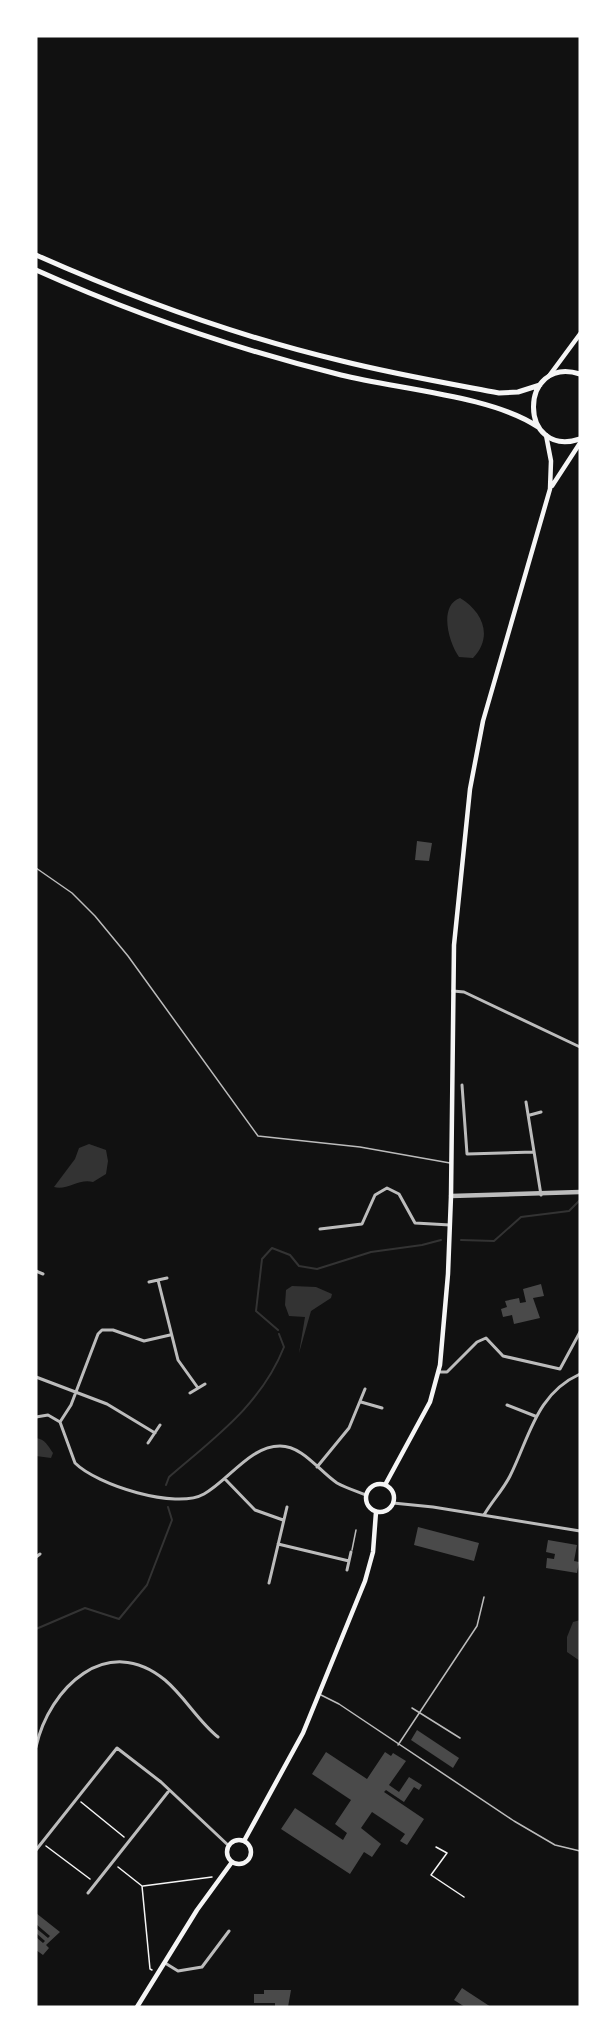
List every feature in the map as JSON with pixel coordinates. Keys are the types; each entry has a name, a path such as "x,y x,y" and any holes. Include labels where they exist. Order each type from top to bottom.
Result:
{"highway":[{"path":"36,255 118,291 185,316 342,361 499,393 518,392 540,385"},
{"path":"36,270 179,328 340,375 503,410 538,426"},
{"path":"580,374 565,372 547,378 534,396 532,409 538,426 546,435 564,442 580,441"}],"main road":[{"path":"547,378 580,334"},
{"path":"386,1485 430,1402 438,1372 448,1275 450,1225 452,991 457,909 470,789 483,721 550,489 551,461 546,435"},
{"path":"550,489 580,441"},
{"path":"375,1485 386,1485 394,1495 393,1503 386,1511 376,1512 368,1506 366,1495 375,1485"},
{"path":"244,1841 286,1767 320,1694 369,1568 376,1512"},
{"path":"234,1841 244,1841 251,1851 249,1859 242,1864 232,1862 228,1857 229,1846 234,1841"},
{"path":"137,2007 164,1961 232,1862"}],"street":[{"path":"452,991 464,992 580,1047"},
{"path":"462,1085 467,1154 534,1152"},
{"path":"526,1102 530,1115 541,1195"},
{"path":"530,1115 541,1112"},
{"path":"320,1229 362,1224 375,1195 387,1188 399,1194 415,1223 450,1225"},
{"path":"451,1196 580,1192"},
{"path":"36,1271 43,1274"},
{"path":"149,1282 166,1278"},
{"path":"158,1280 178,1360 198,1388"},
{"path":"60,1422 71,1405 98,1334 102,1330 113,1330 144,1341 170,1335"},
{"path":"438,1372 447,1372 477,1342 486,1338 503,1356 556,1370 564,1366 580,1332"},
{"path":"484,1515 511,1474 535,1416 554,1391 580,1374"},
{"path":"36,1377 107,1404 155,1433"},
{"path":"190,1393 205,1384"},
{"path":"317,1467 349,1428 365,1389"},
{"path":"361,1402 382,1408"},
{"path":"507,1405 535,1416"},
{"path":"36,1417 48,1415 60,1422 75,1463 123,1491 191,1498 202,1496 258,1452 269,1447 290,1447 338,1483 366,1495"},
{"path":"148,1443 160,1425"},
{"path":"225,1479 255,1510 283,1520"},
{"path":"393,1503 580,1531"},
{"path":"270,1583 287,1507"},
{"path":"278,1544 349,1561"},
{"path":"346,1570 351,1552"},
{"path":"36,1557 40,1554"},
{"path":"36,1747 42,1726 65,1688 86,1671 117,1663 141,1666 165,1680 218,1737"},
{"path":"36,1850 117,1748 161,1782 168,1792 190,1809 217,1838 229,1846"},
{"path":"88,1893 168,1792"},
{"path":"164,1961 178,1971 202,1967 229,1931"}],"lane":[{"path":"36,868 72,893 95,916 128,956 258,1136 360,1147 451,1163"},
{"path":"351,1552 356,1530"},
{"path":"398,1745 477,1626 484,1597"},
{"path":"320,1694 339,1704 513,1821 555,1845 580,1851"},
{"path":"412,1708 460,1738"}],"path":[{"path":"77,1798 129,1841"},
{"path":"41,1843 95,1884"},
{"path":"436,1847 447,1853 431,1875 465,1897"},
{"path":"112,1862 142,1886 150,1969 152,1970"},
{"path":"142,1886 212,1877"}],"shaded area":[{"path":"460,598 474,610 483,625 483,641 473,658 459,657 449,634 447,616 449,609 453,602"},
{"path":"89,1144 106,1150 108,1161 106,1174 93,1182 54,1187 75,1159 79,1148"},
{"path":"292,1286 316,1287 332,1294 331,1298 311,1311 299,1353 305,1317 289,1316 285,1305 286,1290"},
{"path":"36,1438 48,1445 53,1453 51,1458 36,1456"},
{"path":"580,1620 580,1661 567,1652 567,1637 573,1622"}],"building":[{"path":"417,841 432,843 429,861 415,860"},
{"path":"541,1284 544,1296 533,1298 540,1318 514,1324 512,1315 503,1317 501,1309 507,1307 505,1301 519,1298 520,1303 526,1302 523,1289"},
{"path":"418,1527 479,1543 474,1561 414,1545"},
{"path":"548,1540 577,1545 574,1561 579,1562 577,1573 546,1568 547,1558 554,1559 555,1554 546,1552"},
{"path":"417,1730 459,1758 453,1768 411,1740"},
{"path":"326,1752 367,1779 385,1752 391,1756 393,1753 406,1761 389,1785 399,1792 409,1777 422,1785 419,1790 414,1787 404,1802 386,1790 384,1792 424,1819 407,1845 400,1841 405,1834 372,1812 361,1828 381,1844 372,1857 364,1852 350,1874 281,1829 295,1808 343,1840 347,1833 335,1824 351,1800 312,1774"},
{"path":"36,1913 60,1932 46,1945 49,1948 43,1955 36,1950 36,1937 43,1943 45,1941 36,1933 36,1928 48,1938 50,1936 36,1924"},
{"path":"462,1988 491,2007 465,2007 454,2000"},
{"path":"264,1990 291,1990 288,2007 275,2007 275,2003 254,2003 254,1994 264,1994"}],"waterway":[{"path":"461,1240 494,1241 521,1217 569,1211 580,1200"},
{"path":"278,1330 256,1311 262,1259 272,1248 290,1255 299,1266 317,1269 371,1252 441,1240"},
{"path":"166,1485 169,1477 235,1419 263,1386 284,1347 279,1334"},
{"path":"36,1629 85,1608 119,1619 147,1585 172,1520 168,1507"}]}
